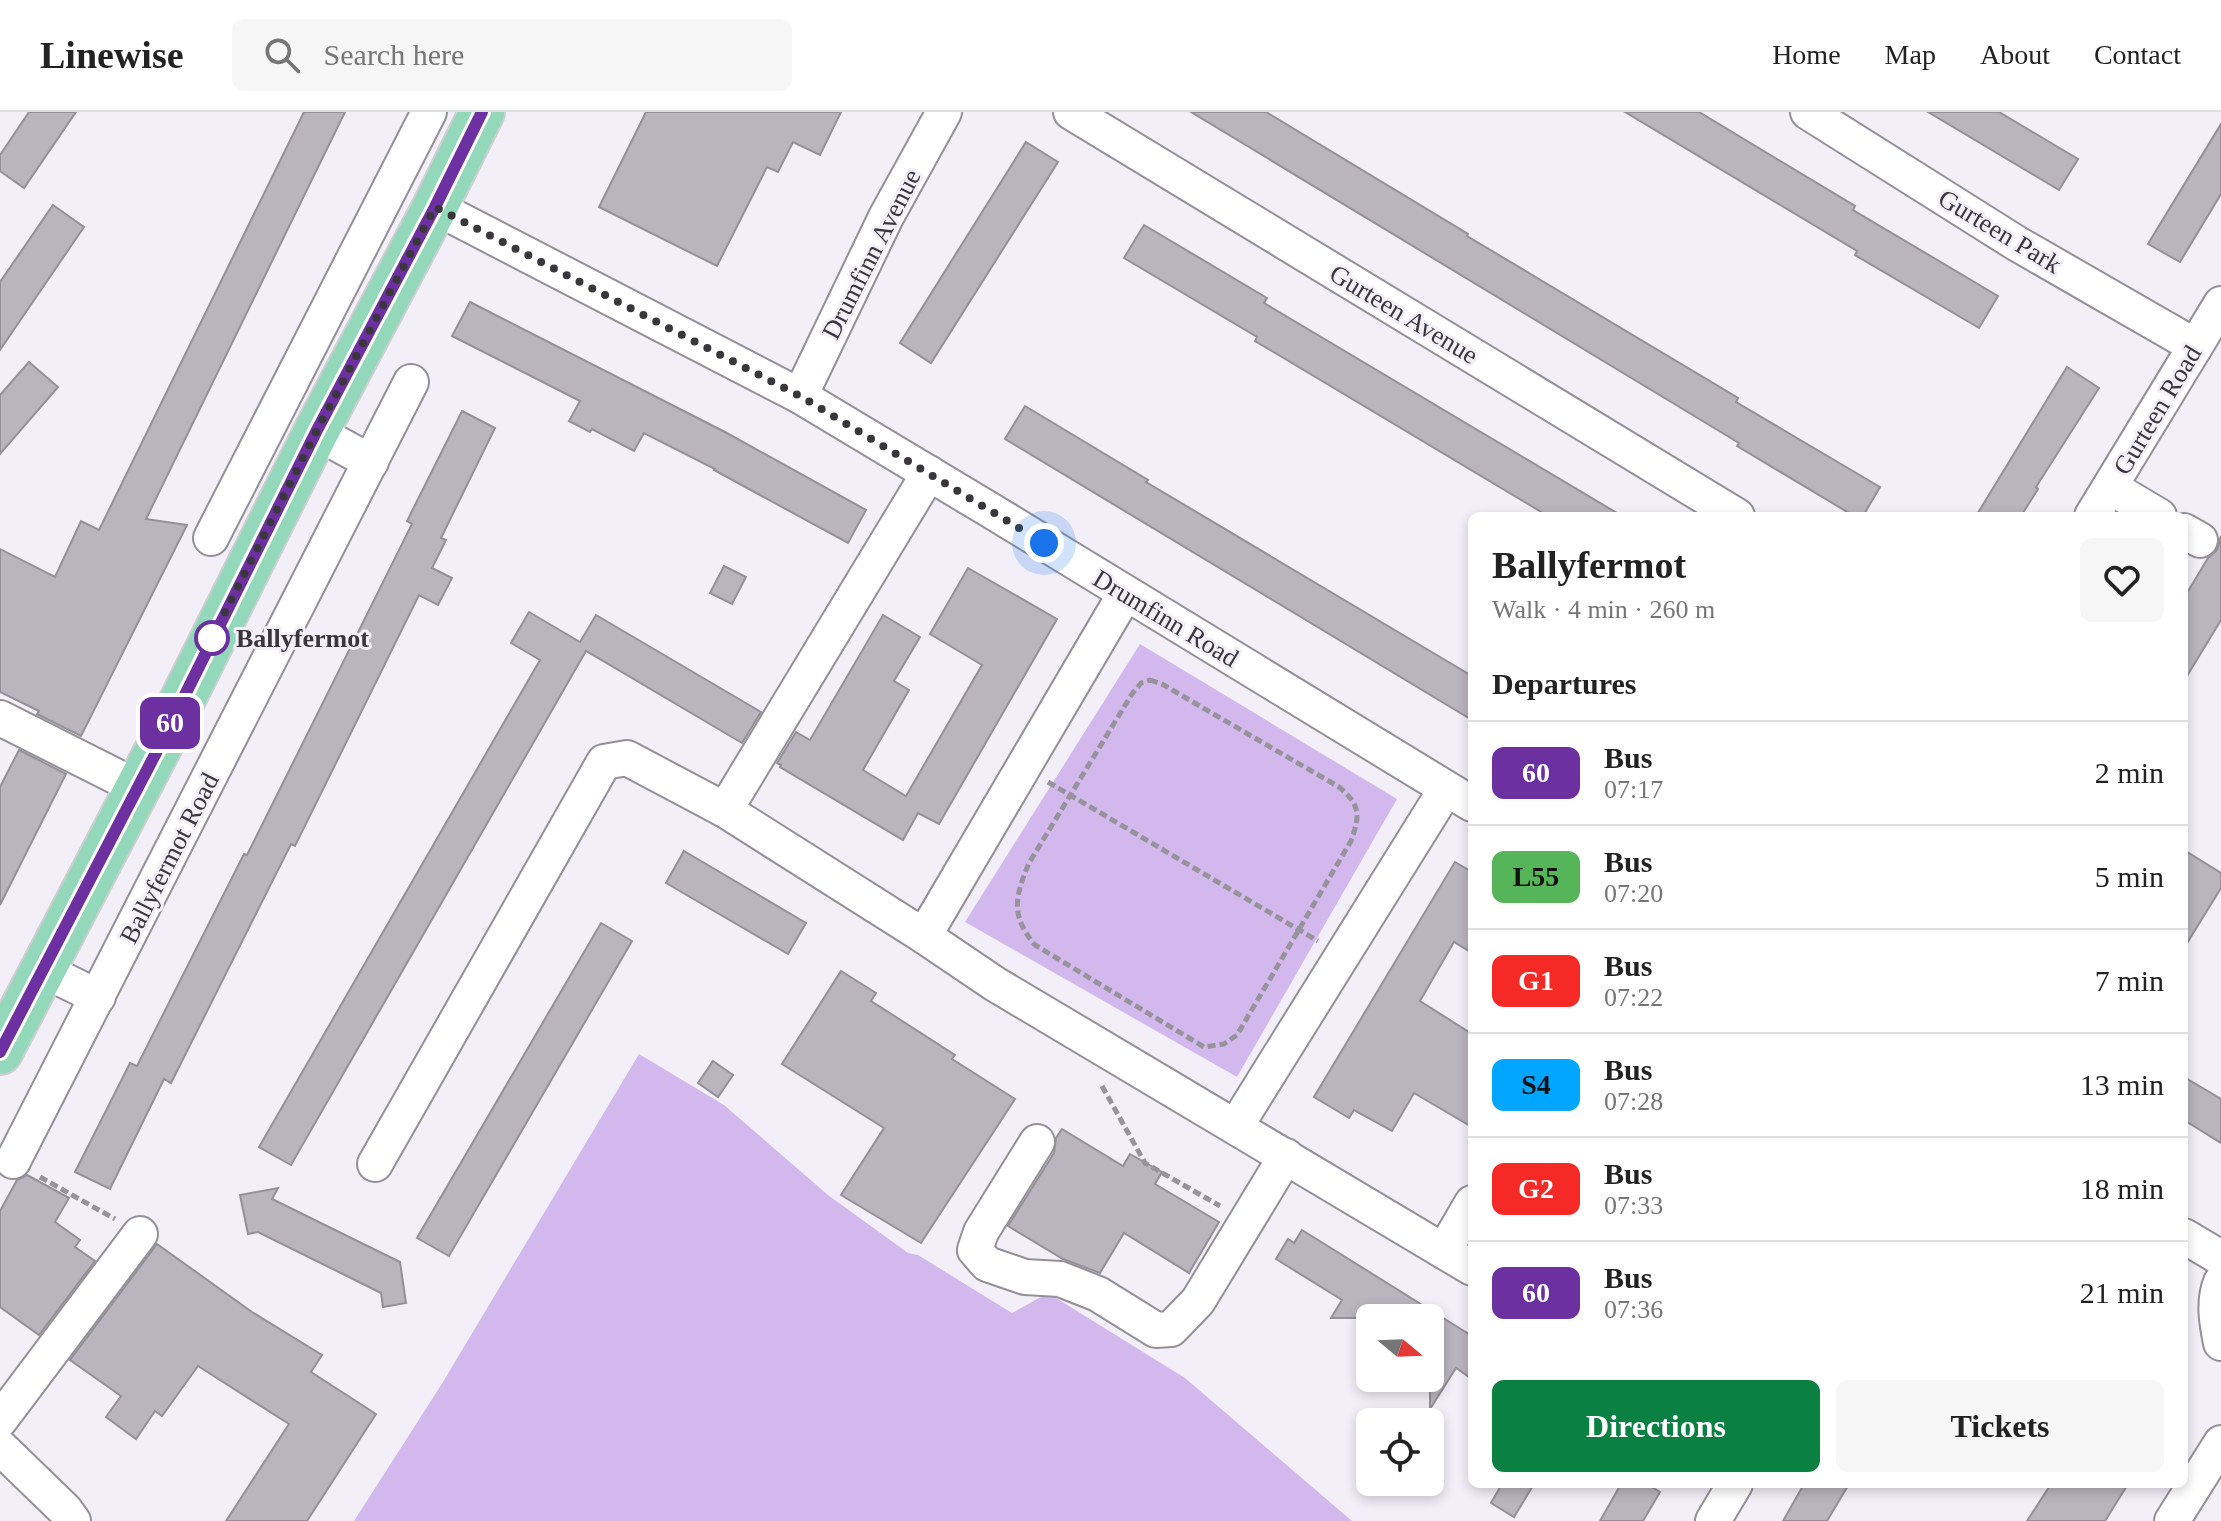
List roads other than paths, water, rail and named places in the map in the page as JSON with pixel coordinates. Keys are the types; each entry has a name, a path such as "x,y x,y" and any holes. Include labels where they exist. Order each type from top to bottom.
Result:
{"main road":[{"path":"3,1040 43,970 482,112"}],"street":[{"path":"211,538 429,112"},
{"name":"Drumfinn Avenue","path":"800,396 886,217 944,112"},
{"name":"Gurteen Avenue","path":"1071,112 1730,512"},
{"name":"Gurteen Park","path":"1808,112 2016,243 2195,346"},
{"name":"Drumfinn Road","path":"435,207 800,396 1459,796"},
{"name":"Gurteen Road","path":"2094,512 2221,304"},
{"path":"328,311 370,331"},
{"name":"Ballyfermot Road","path":"13,1161 411,382"},
{"path":"316,432 371,462"},
{"path":"249,466 289,486"},
{"path":"725,810 929,473"},
{"path":"2110,487 2152,512"},
{"path":"924,936 1125,594"},
{"path":"0,718 137,787"},
{"path":"375,1164 604,762 627,758 725,810 995,984 1458,1259 1468,1219"},
{"path":"1236,1126 1342,955 1459,796"},
{"path":"43,970 98,997"},
{"path":"1037,1142 981,1232 975,1250 987,1264 1025,1277 1060,1279 1098,1294 1156,1330 1171,1329 1198,1301 1286,1156"},
{"path":"0,1420 140,1234"},
{"path":"2188,1238 2221,1258"},
{"path":"2221,1282 2215,1317 2221,1343"},
{"path":"2172,1521 2221,1443"},
{"path":"0,1447 73,1521"},
{"path":"1713,1521 1733,1488"}],"place":[{"name":"Ballyfermot","path":"212,638"}]}
